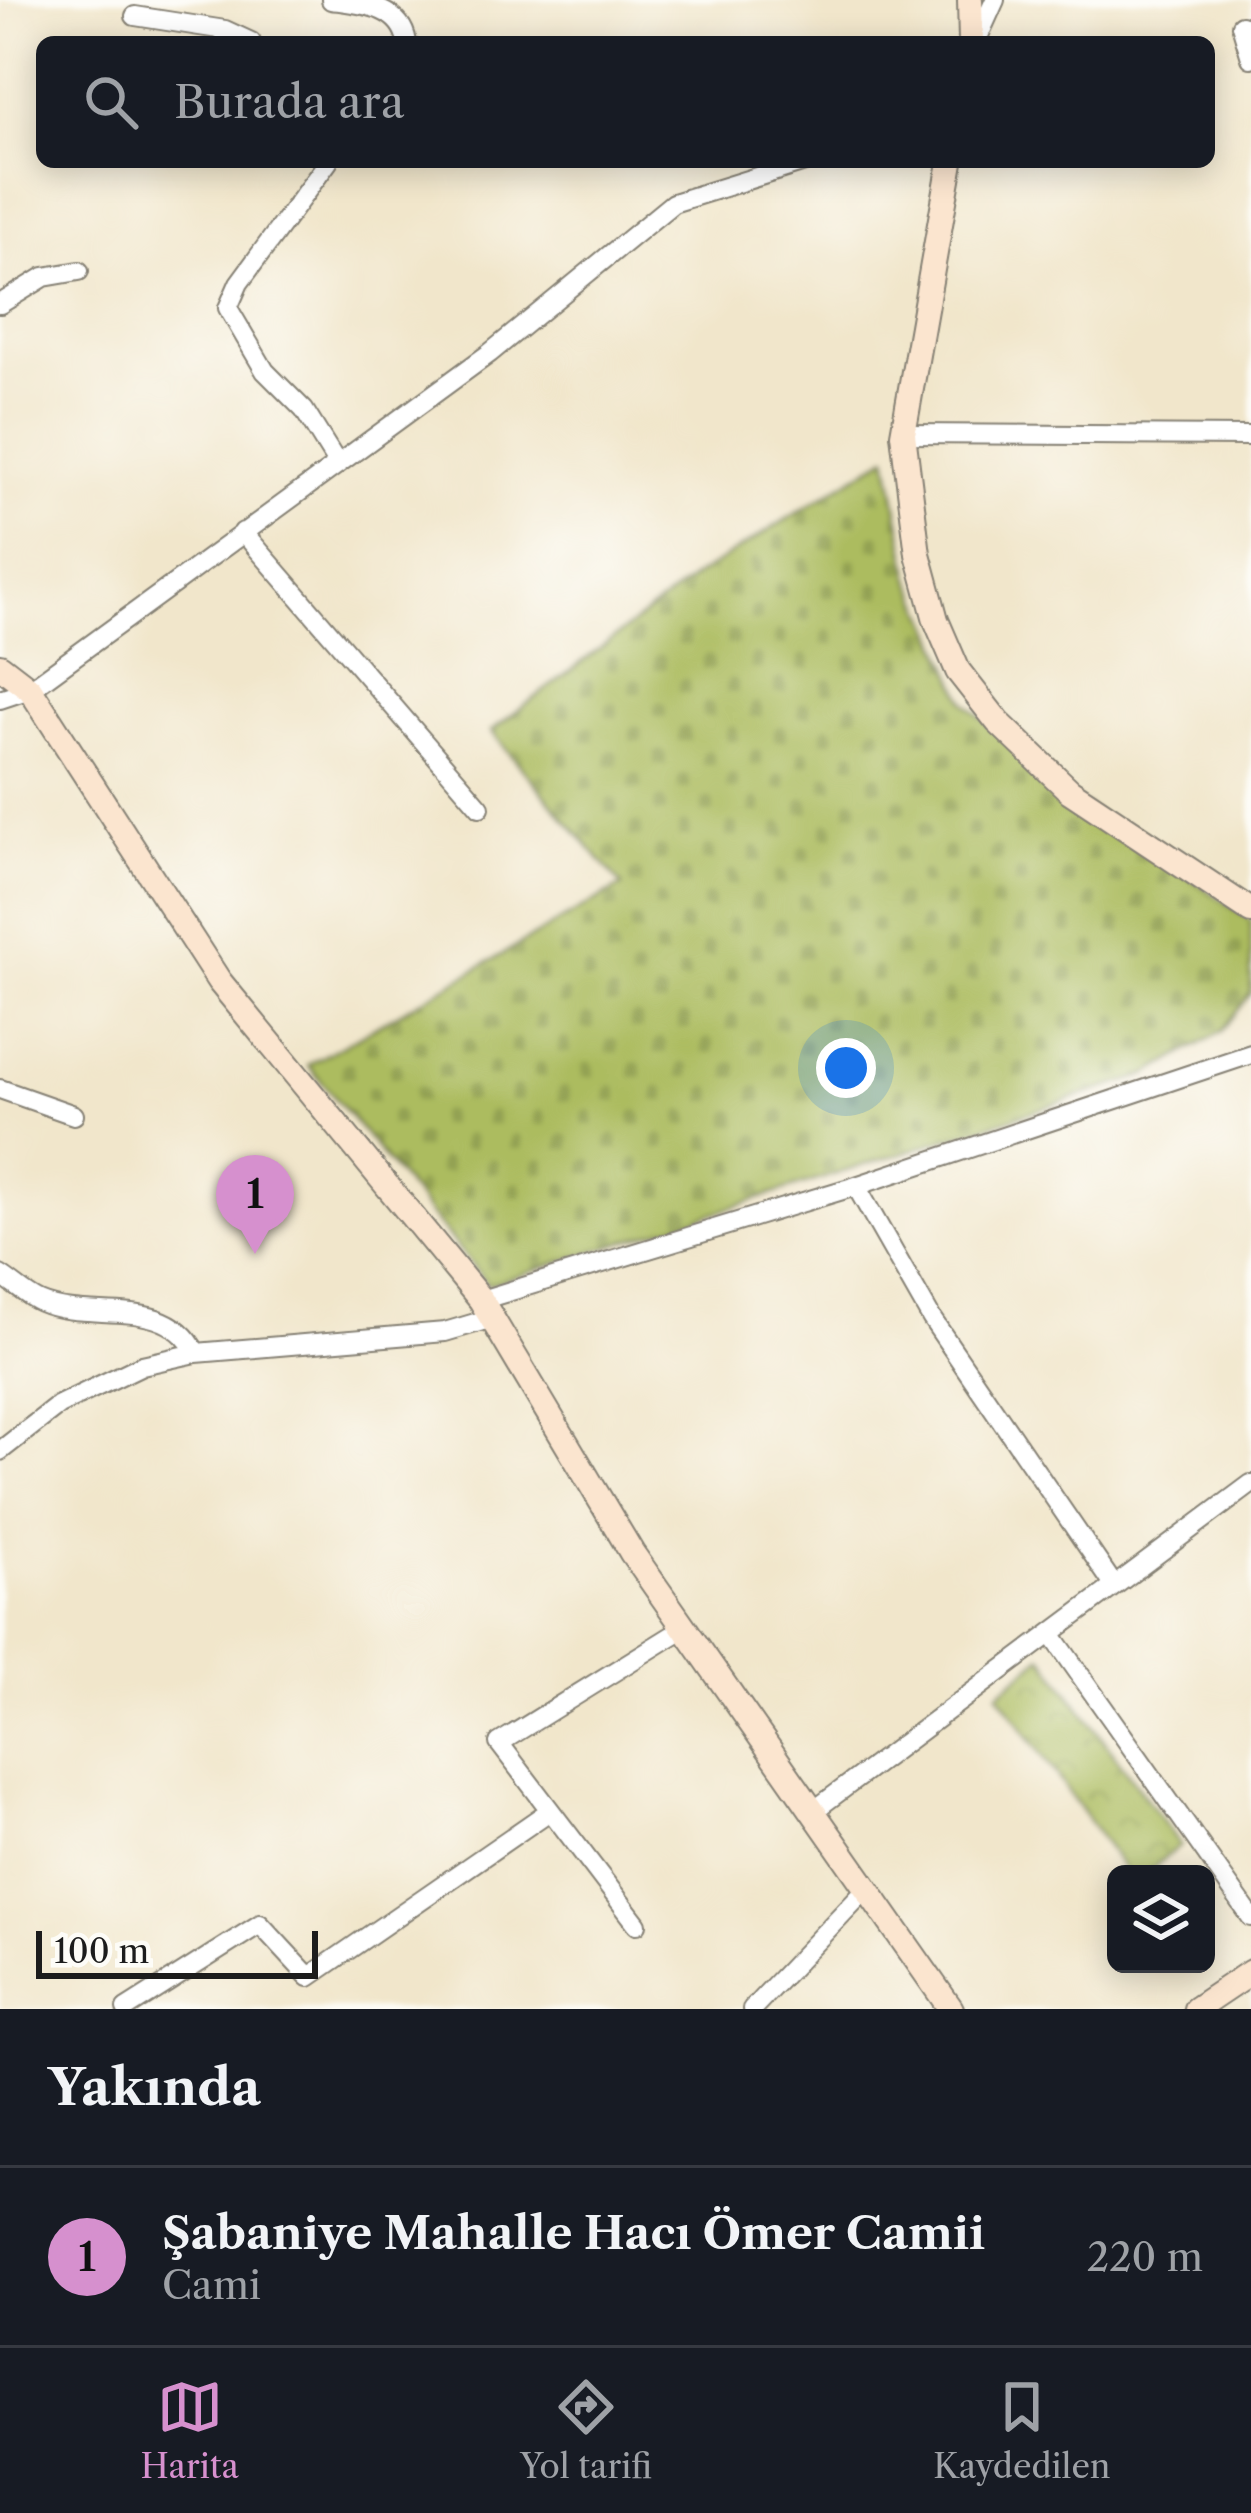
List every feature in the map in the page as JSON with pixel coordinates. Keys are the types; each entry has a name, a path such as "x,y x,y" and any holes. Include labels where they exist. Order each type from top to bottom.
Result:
{"street":[{"path":"332,0 380,9 403,28 405,36"},
{"path":"970,0 973,36"},
{"path":"976,36 995,0"},
{"path":"135,16 237,36"},
{"path":"1241,25 1251,58"},
{"path":"324,168 239,284 228,308 265,371 304,410 337,463"},
{"path":"0,699 30,689 490,353 673,202 795,168"},
{"path":"950,168 903,434 918,554 958,671 998,722 1070,791 1251,911"},
{"path":"0,304 44,277 79,271"},
{"path":"903,434 1251,436"},
{"path":"243,532 480,807"},
{"path":"0,666 30,689 219,981 485,1310 632,1553 816,1809 866,1890 951,2009"},
{"path":"0,1450 59,1405 142,1365 196,1353 445,1332 485,1310 1251,1054"},
{"path":"0,1089 74,1115"},
{"path":"856,1186 932,1319 1113,1584"},
{"path":"0,1275 42,1303 132,1313 172,1325 196,1353"},
{"path":"816,1809 1251,1484"},
{"path":"638,1924 499,1743 686,1627"},
{"path":"1052,1634 1251,1917"},
{"path":"127,2009 260,1924 309,1977 548,1812"},
{"path":"752,2009 866,1890"},
{"path":"1196,2009 1251,1972"}],"green space":[{"path":"888,456 910,576 965,702 1052,783 1251,920 1251,993 1222,1031 1147,1075 488,1285 308,1065 622,886 491,731 696,576"},
{"path":"1043,1656 1180,1845 1157,1865 1121,1865 998,1693"}],"place":[{"name":"Şabaniye Mahalle Hacı Ömer Camii","path":"255,1254"}]}
